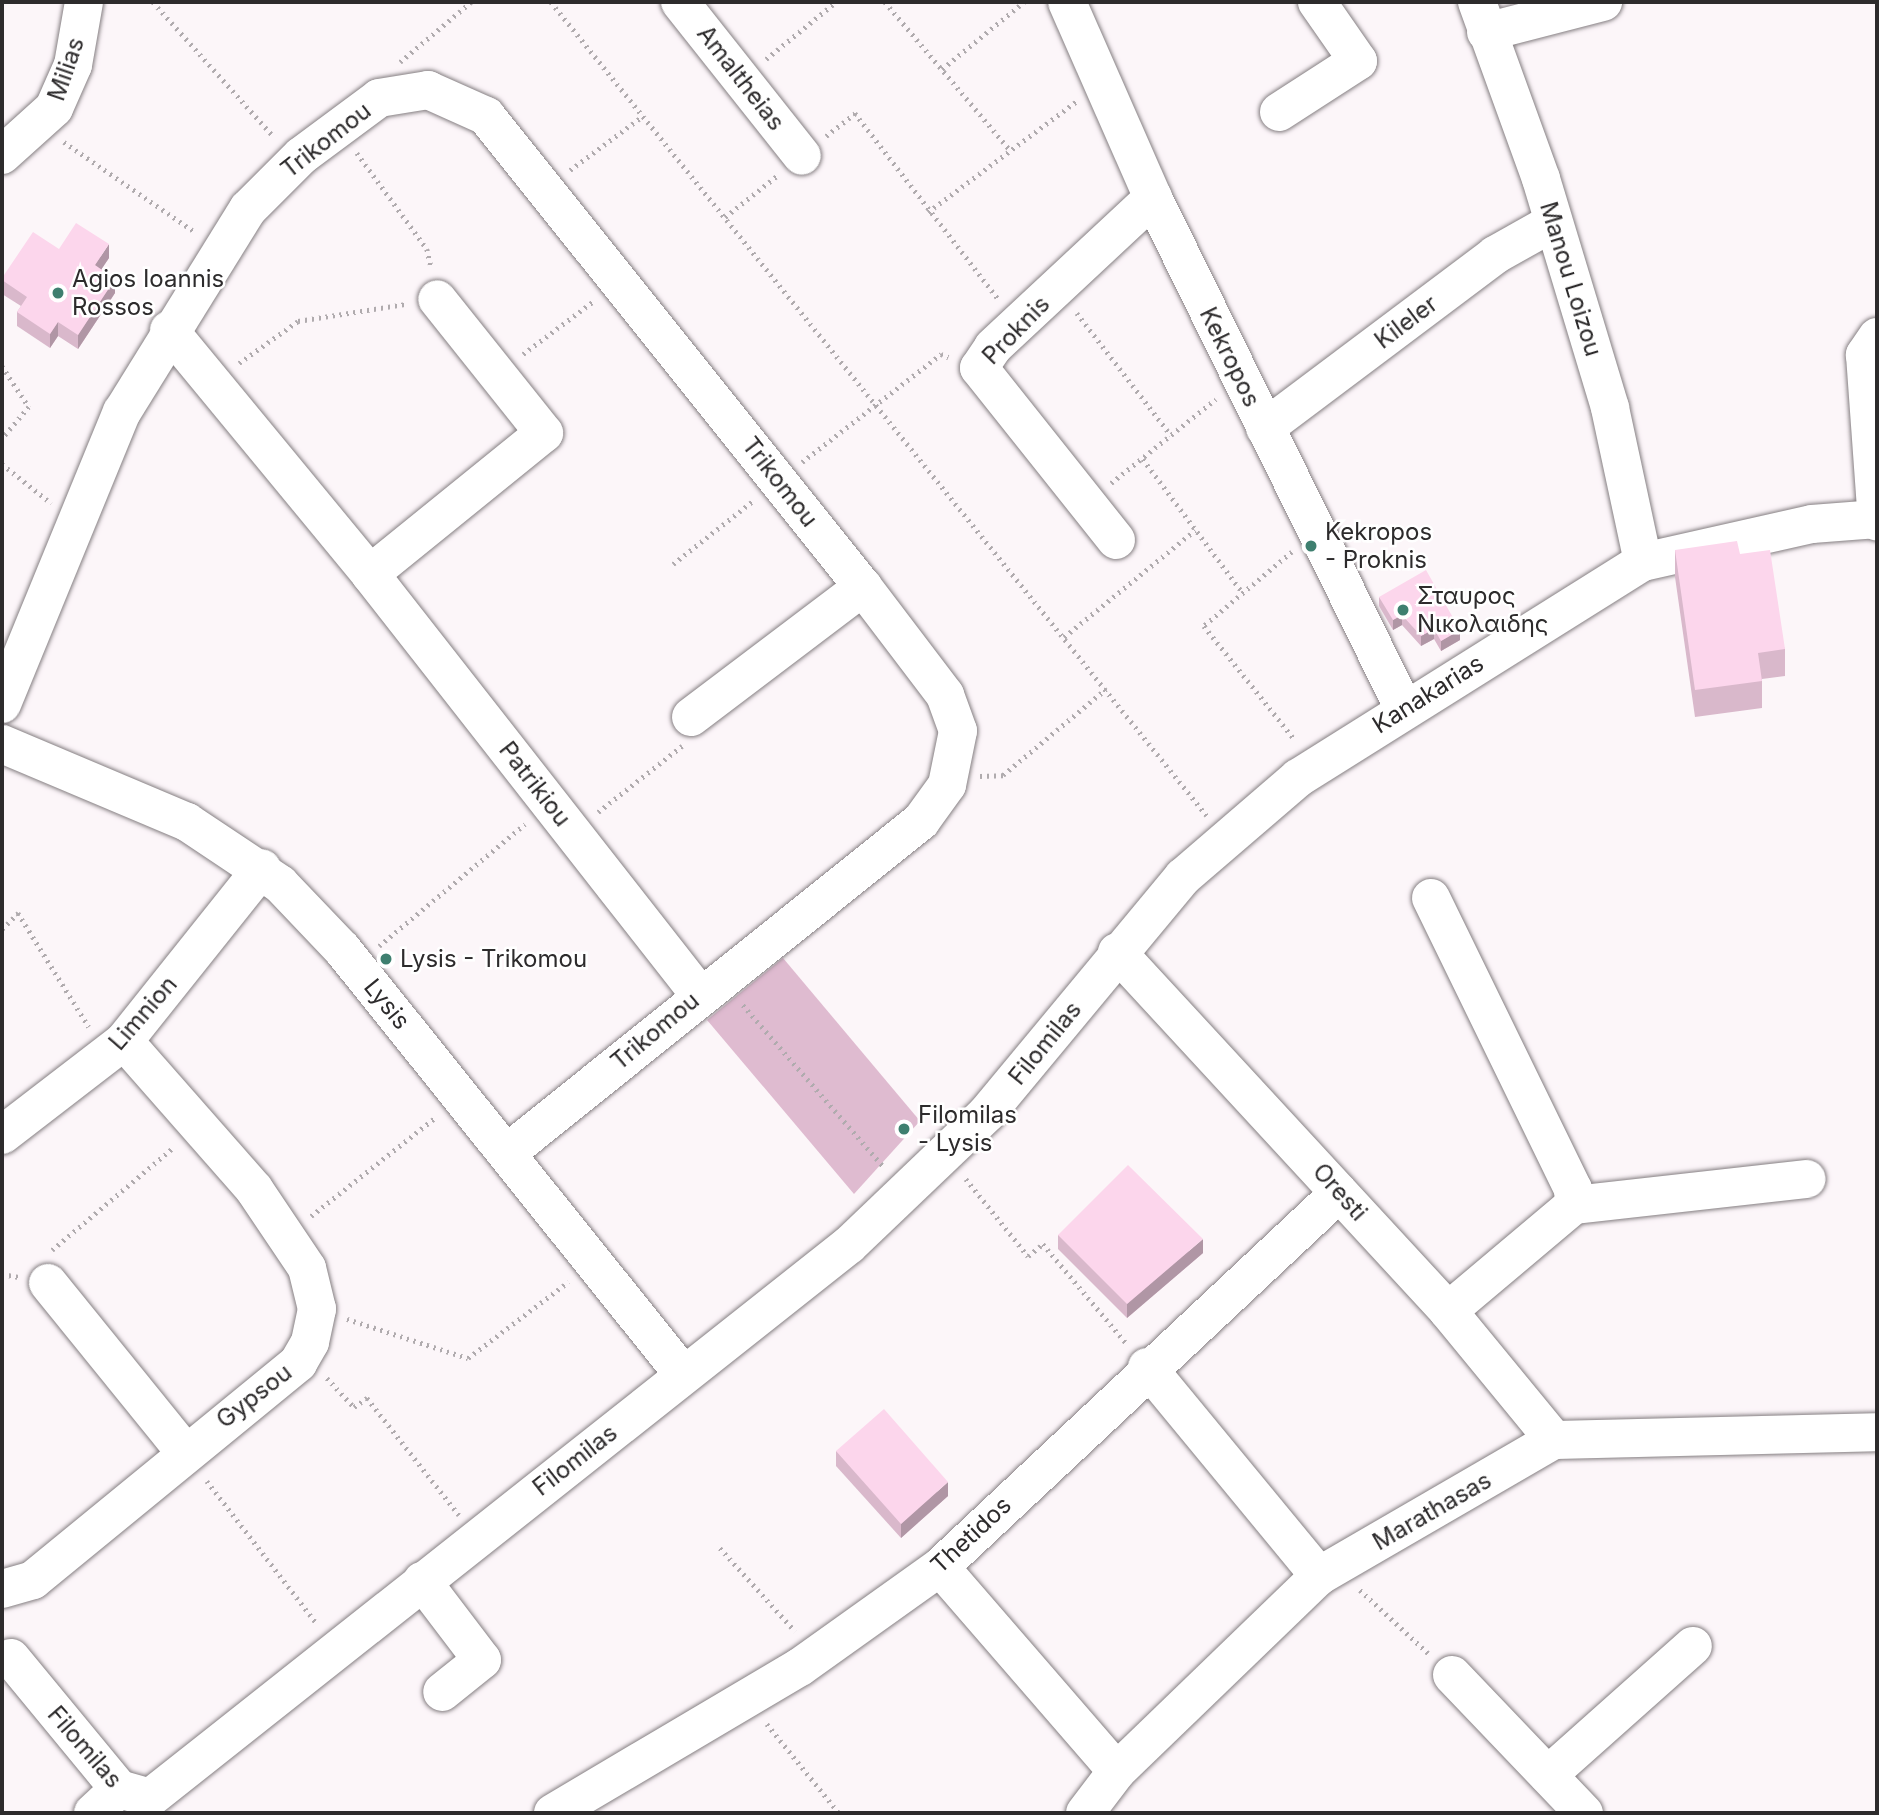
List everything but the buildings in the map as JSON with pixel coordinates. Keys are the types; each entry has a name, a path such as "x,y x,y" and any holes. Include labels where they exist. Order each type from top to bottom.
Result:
{"street":[{"name":"Milias","path":"2,155 54,108 73,65 84,2"},
{"name":"Amaltheias","path":"680,2 744,77 802,156"},
{"name":"Kekropos","path":"1067,2 1153,198 1404,707"},
{"path":"1279,111 1358,61 1317,2"},
{"path":"1481,17 1603,2"},
{"name":"Manou Loizou","path":"1481,17 1552,223 1610,408 1643,562"},
{"name":"Trikomou","path":"2,704 122,412 219,249 296,160 379,98 428,90 466,103 504,134 863,587 945,695 957,731 950,776 921,821 709,986 507,1153"},
{"name":"Proknis","path":"1116,540 979,369 1019,324 1153,198"},
{"name":"Kileler","path":"1265,428 1495,255 1552,223"},
{"path":"370,574 544,433 437,299"},
{"name":"Patrikiou","path":"169,330 370,574 561,818 709,986"},
{"path":"1877,337 1865,355 1877,520"},
{"name":"Kanakarias","path":"1117,952 1224,838 1316,766 1404,707 1643,562 1812,524 1877,520"},
{"path":"691,717 863,587"},
{"name":"Lysis","path":"2,744 187,822 262,868 356,966 683,1374"},
{"name":"Limnion","path":"2,1135 115,1048 262,868"},
{"path":"1431,898 1573,1189 1574,1205"},
{"name":"Filomilas","path":"11,1658 106,1801 149,1798 683,1374 906,1193 946,1155 1117,952"},
{"name":"Oresti","path":"1117,952 1448,1311 1554,1440"},
{"path":"115,1048 199,1126 286,1236 307,1268 317,1309"},
{"path":"1448,1311 1574,1205 1807,1179"},
{"name":"Thetidos","path":"553,1813 755,1709 817,1655 940,1567 1147,1367 1339,1193"},
{"path":"48,1283 184,1451"},
{"name":"Gypsou","path":"2,1589 33,1580 303,1353 317,1309"},
{"path":"1147,1367 1327,1572"},
{"name":"Marathasas","path":"1084,1813 1117,1771 1327,1572 1554,1440 1877,1432"},
{"path":"940,1567 1117,1771"},
{"path":"422,1581 482,1660 442,1692"},
{"path":"1548,1775 1693,1646"},
{"path":"1452,1675 1584,1813"}],"path":[{"path":"153,2 198,58 296,160"},
{"path":"379,98 401,60 471,2"},
{"path":"551,2 1224,838"},
{"path":"744,77 836,2"},
{"path":"885,2 1010,150"},
{"path":"942,69 1024,2"},
{"path":"928,212 1101,84"},
{"path":"855,113 928,212 1019,324"},
{"path":"547,187 643,116"},
{"path":"37,123 219,249"},
{"path":"212,382 298,321 437,299 427,249 337,127"},
{"path":"497,374 621,281"},
{"path":"1058,287 1171,435"},
{"path":"673,564 941,354 979,369"},
{"path":"2,366 29,407 2,439"},
{"path":"1085,503 1241,379"},
{"path":"1143,459 1242,593"},
{"path":"2,464 77,523"},
{"path":"1064,637 1195,530"},
{"path":"1316,766 1204,626 1317,532"},
{"path":"950,776 1003,775 1106,689"},
{"path":"356,966 561,818 693,737 691,717"},
{"path":"2,929 18,913 115,1048"},
{"path":"709,986 906,1193"},
{"path":"286,1236 461,1097"},
{"path":"48,1283 49,1253 199,1126"},
{"path":"946,1155 1028,1256 1043,1244 1147,1367"},
{"path":"317,1309 468,1358 594,1262"},
{"path":"303,1353 355,1407 367,1398 476,1538"},
{"path":"184,1451 337,1649"},
{"path":"720,1548 817,1655"},
{"path":"1327,1572 1452,1675"},
{"path":"755,1709 839,1813 755,1709"}],"shaded area":[{"path":"783,958 920,1121 854,1194 707,1020"}],"place":[{"name":"Agios Ioannis Rossos","path":"58,293"},
{"name":"Kekropos - Proknis","path":"1311,546"},
{"name":"Σταυρος Νικολαιδης","path":"1403,610"},
{"name":"Lysis - Trikomou","path":"386,959"},
{"name":"Filomilas - Lysis","path":"904,1129"}]}
